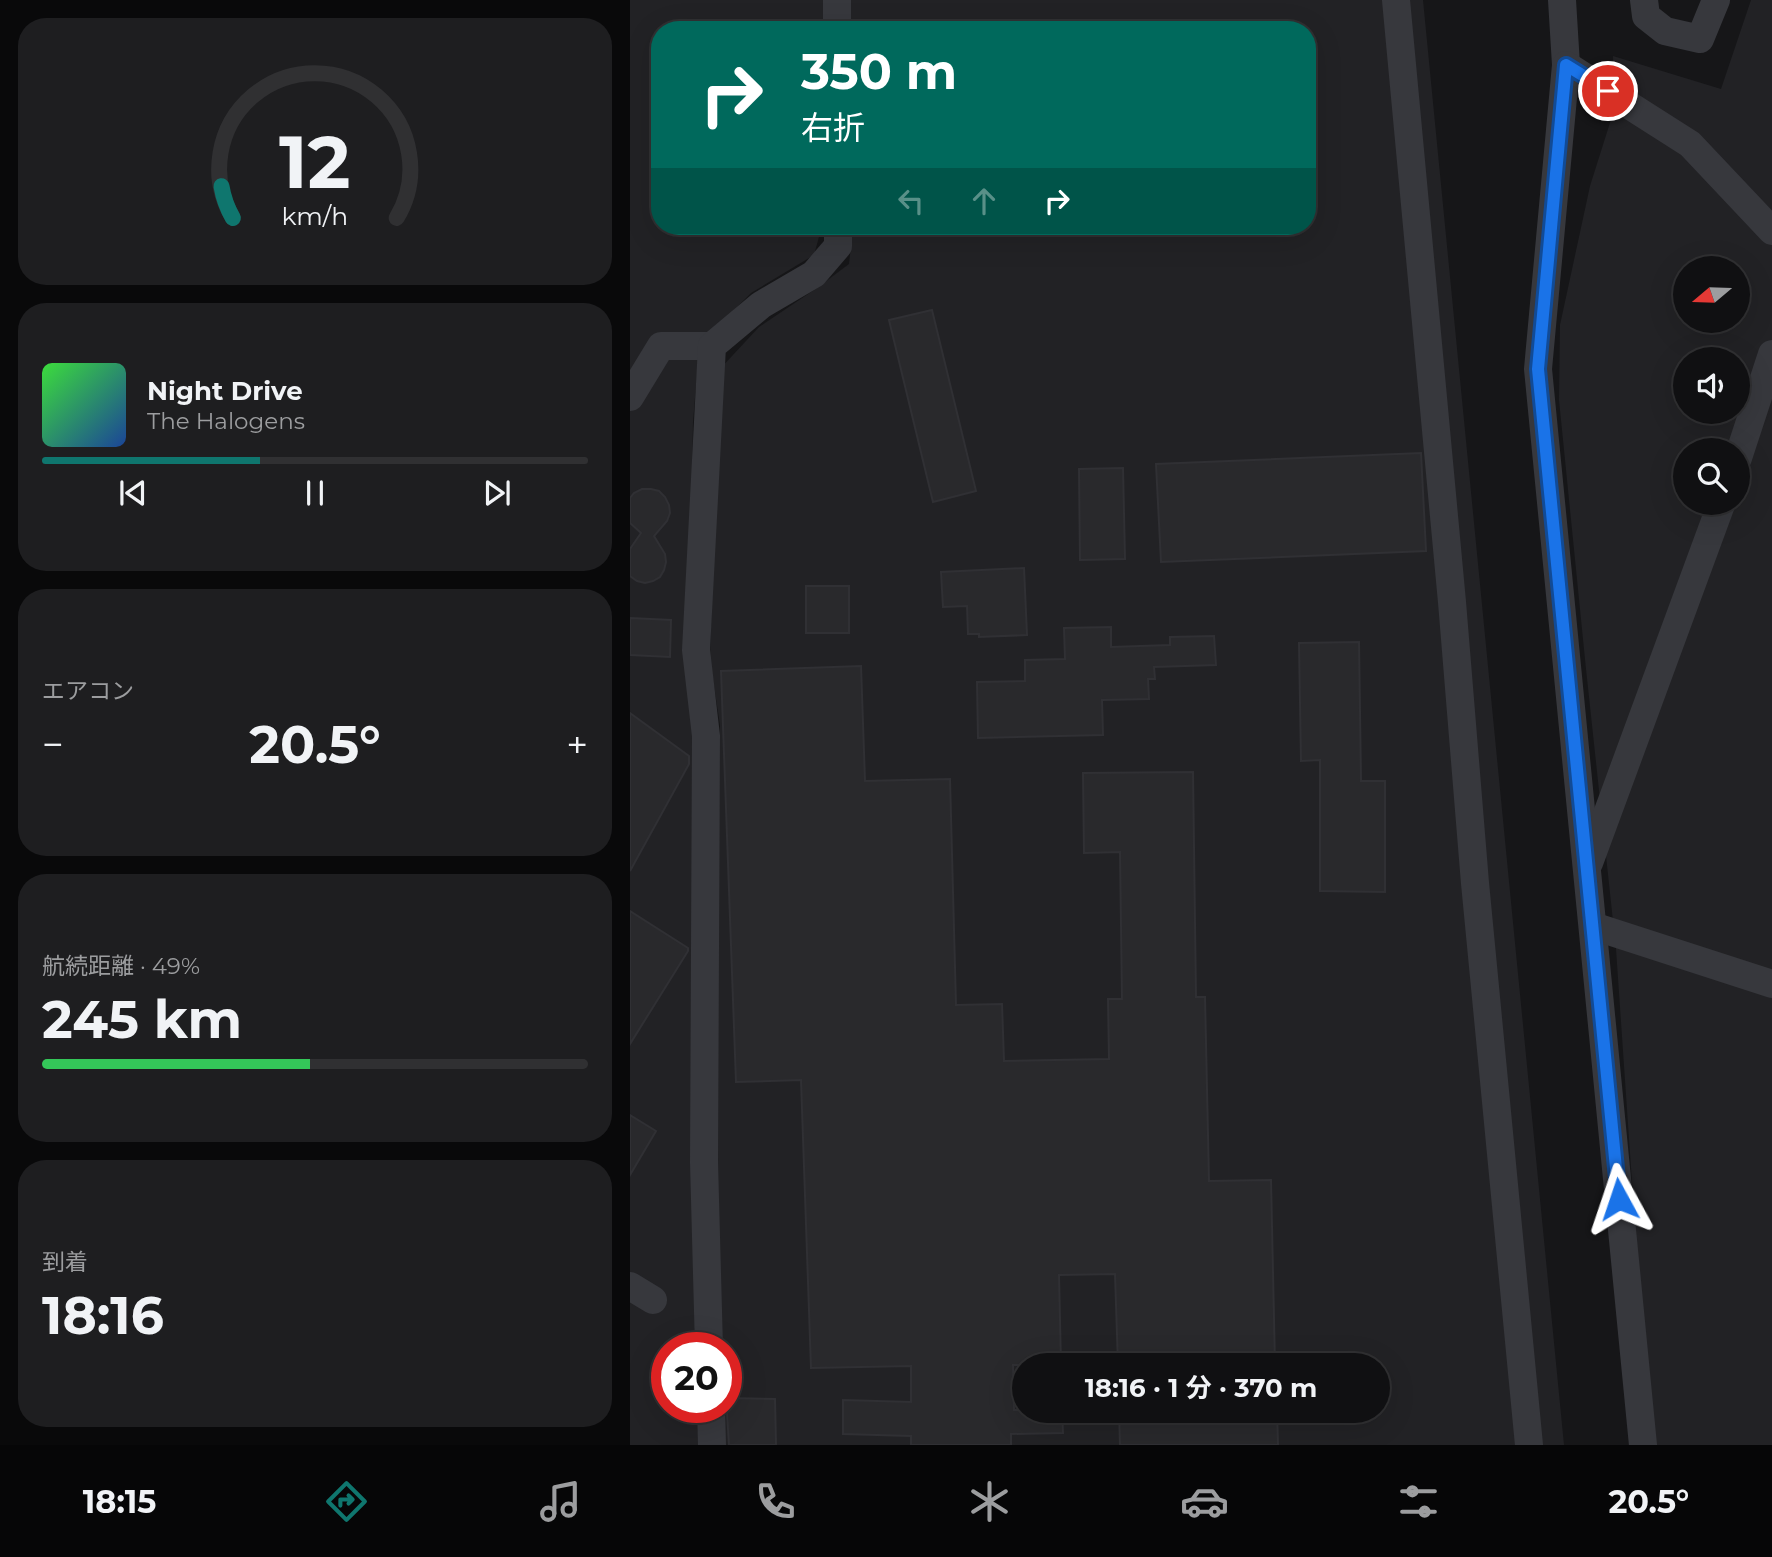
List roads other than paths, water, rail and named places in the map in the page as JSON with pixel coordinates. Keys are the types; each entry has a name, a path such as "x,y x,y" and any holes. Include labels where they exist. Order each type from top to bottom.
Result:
{"street":[{"path":"837,0 838,21"},
{"path":"1396,0 1529,1445"},
{"path":"1562,0 1566,65 1538,369 1643,1445"},
{"path":"1644,0 1646,16 1665,31 1700,39 1716,0"},
{"path":"1566,65 1690,144 1772,231"},
{"path":"630,397 661,346 712,346 761,305 814,274 838,246 838,235"},
{"path":"709,1332 704,1162 706,736 696,650 712,346"},
{"path":"1745,438 1772,354"},
{"path":"1587,869 1717,515"},
{"path":"1593,926 1772,984"},
{"path":"711,1423 712,1445"}]}
